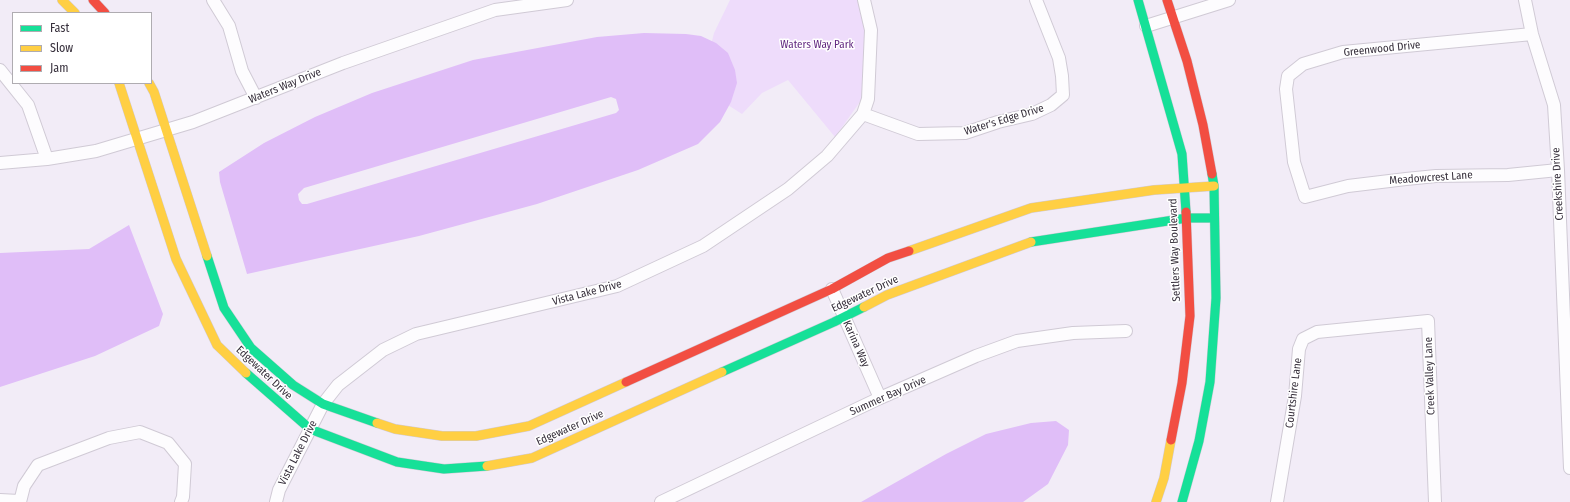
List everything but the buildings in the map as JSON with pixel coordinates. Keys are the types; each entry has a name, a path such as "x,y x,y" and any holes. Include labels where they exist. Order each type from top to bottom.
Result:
{"street":[{"path":"62,0 75,12"},
{"path":"93,0 104,12"},
{"path":"213,0 229,26 242,72 256,98"},
{"name":"Waters Way Drive","path":"0,163 47,159 96,151 193,122 343,63 495,10 567,0"},
{"name":"Vista Lake Drive","path":"276,502 279,490 323,404 338,385 383,350 416,334 617,286 703,246 788,189 827,156 863,114 868,99 871,30 864,0"},
{"name":"Water's Edge Drive","path":"863,114 918,134 965,133 998,122 1032,114 1051,105 1063,95 1062,76 1059,58 1036,0"},
{"path":"1167,0 1188,61 1203,125 1214,186 1216,298 1210,382 1199,441 1182,502"},
{"path":"1146,26 1229,0"},
{"name":"Creekshire Drive","path":"1525,0 1532,34 1554,105 1570,468"},
{"name":"Settlers Way Boulevard","path":"1141,1 1146,26 1182,154 1187,218 1190,316 1181,391 1164,478 1156,502"},
{"name":"Greenwood Drive","path":"1305,197 1294,162 1286,89 1288,76 1303,64 1343,52 1532,34"},
{"path":"0,70 28,105 47,159"},
{"name":"Edgewater Drive","path":"119,84 176,259 217,345 253,380 310,429 397,462 444,469 478,468 532,458 844,317 887,294 1033,241 1187,218 1214,218"},
{"name":"Edgewater Drive","path":"150,84 154,92 224,308 251,348 293,385 323,404 394,429 442,436 476,436 529,426 832,289 888,258 1031,208 1154,190 1214,186"},
{"name":"Meadowcrest Lane","path":"1305,197 1348,186 1406,179 1436,176 1508,175 1558,170"},
{"name":"Karina Way","path":"832,289 880,398"},
{"name":"Creek Valley Lane","path":"1357,328 1428,321 1435,502"},
{"name":"Courtshire Lane","path":"1277,502 1295,396 1299,350 1303,339 1317,332 1357,328"},
{"name":"Summer Bay Drive","path":"661,502 880,398 976,356 1017,341 1074,333 1126,331"},
{"path":"0,500 19,501 24,486 38,465 109,438 140,432 168,443 185,464 183,496 181,502"}],"green space":[{"name":"Waters Way Park","path":"730,0 858,0 865,33 862,99 835,137 788,80 762,93 742,114 720,100 710,49 714,33"}],"shaded area":[{"path":"644,33 686,34 701,36 716,43 728,53 735,70 737,83 731,102 720,122 698,144 638,170 537,204 419,236 247,274 220,182 219,172 264,143 315,117 372,93 473,60 597,37","holes":["611,97 616,99 619,110 616,113 307,204 302,204 299,200 298,194 304,188"]},
{"path":"129,225 163,314 159,326 95,356 0,387 0,253 89,249"},
{"path":"1056,421 1069,430 1068,445 1048,484 1023,502 861,502 946,454 986,434 1031,423"}],"traffic: fast":[{"path":"1138,0 1182,154 1186,212"},
{"path":"1182,502 1199,441 1210,382 1216,298 1214,186 1212,174"},
{"path":"1031,242 1187,218 1214,218"},
{"path":"207,256 224,308 251,348 293,385 323,404 377,423"},
{"path":"722,372 864,307"},
{"path":"246,373 310,429 397,462 444,469 487,466"}],"traffic: slow":[{"path":"62,0 74,12"},
{"path":"119,84 176,259 217,345 246,373"},
{"path":"150,84 154,92 207,256"},
{"path":"909,251 1031,208 1154,190 1214,186"},
{"path":"864,307 887,295 1031,242"},
{"path":"487,466 532,458 722,372"},
{"path":"377,423 395,429 442,436 476,436 529,426 626,382"},
{"path":"1156,502 1164,478 1171,440"}],"traffic: jam":[{"path":"93,0 104,12"},
{"path":"1167,0 1187,61 1203,125 1212,174"},
{"path":"1171,440 1182,383 1190,316 1186,212"},
{"path":"626,382 832,289 888,258 909,251"}]}
